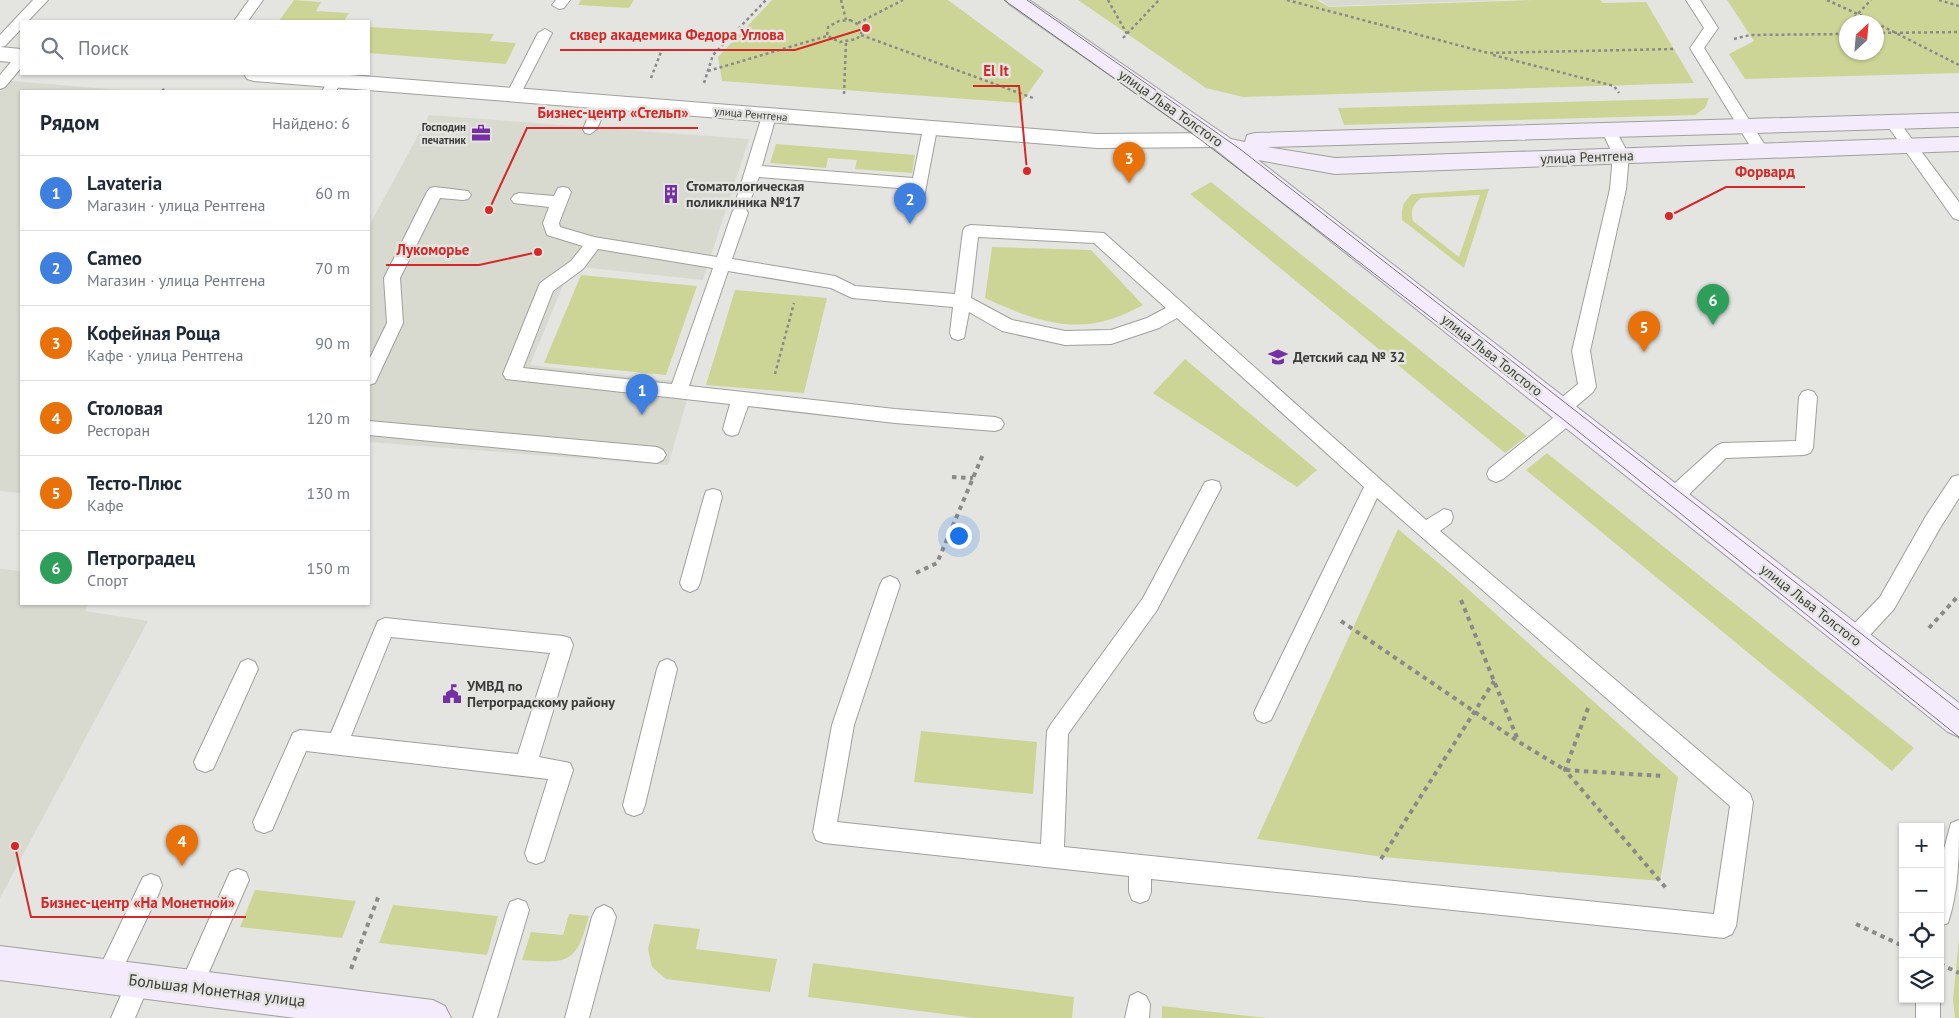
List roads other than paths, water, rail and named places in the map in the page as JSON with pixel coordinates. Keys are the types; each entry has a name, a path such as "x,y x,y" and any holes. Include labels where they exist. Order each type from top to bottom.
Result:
{"street":[{"name":"улица Льва Толстого","path":"1016,0 1218,140 1959,722"},
{"path":"0,54 20,56"},
{"name":"улица Рентгена","path":"260,75 332,86 513,95 1097,141 1609,131 1959,120"},
{"name":"улица Рентгена","path":"1218,140 1249,151 1335,166 1959,144"},
{"name":"Большая Монетная улица","path":"0,963 433,1018"}],"lane":[{"path":"21,20 40,0"},
{"path":"242,20 256,0"},
{"path":"1693,0 1711,28 1697,48 1760,150"},
{"path":"0,43 20,22"},
{"path":"513,95 544,34"},
{"path":"0,84 20,61"},
{"path":"590,129 601,103"},
{"path":"679,390 742,207 769,116"},
{"path":"1892,122 1959,214"},
{"path":"916,204 930,129"},
{"path":"1496,474 1565,412 1587,387 1581,351 1618,189 1621,155 1609,131"},
{"path":"752,171 920,184"},
{"path":"370,376 395,324 392,278 435,192 463,195"},
{"path":"519,199 561,197 551,223 553,231 594,243 836,282 852,292 962,301 1008,326 1065,338 1111,337 1154,323 1177,310"},
{"path":"890,584 843,725 824,832 1052,855 1359,890 1724,926 1742,802 1426,531 1177,310 1098,237 972,231 958,333"},
{"path":"594,243 578,265 546,287 512,374 679,390 768,401 946,413 995,424"},
{"path":"1673,497 1722,451 1804,448 1808,397"},
{"path":"732,429 741,398"},
{"path":"370,428 658,455"},
{"path":"1264,713 1374,484"},
{"path":"1853,639 1887,603 1933,522 1959,484"},
{"path":"1052,855 1058,731 1150,604 1212,488"},
{"path":"690,583 713,496"},
{"path":"1426,531 1444,517"},
{"path":"337,744 385,627 563,645 525,766"},
{"path":"205,762 248,669"},
{"path":"634,805 667,669"},
{"path":"264,822 300,740 562,770 536,853"},
{"path":"1940,913 1959,831"},
{"path":"1140,865 1140,892"},
{"path":"191,987 238,880"},
{"path":"122,1018 123,979 150,885"},
{"path":"485,1018 518,910"},
{"path":"577,1018 604,917"},
{"path":"1928,1003 1928,1018"}],"tram line":[{"path":"1004,0 1201,140 1564,420 1959,737"},
{"path":"1027,0 1240,149 1959,710"}],"place":[{"name":"сквер академика Федора Углова","path":"866,28"},
{"name":"Господин печатник","path":"481,133"},
{"name":"El It","path":"1027,171"},
{"name":"Кофейная Роща","path":"1129,183"},
{"name":"Стоматологическая поликлиника №17","path":"671,194"},
{"name":"Бизнес-центр «Стельп»","path":"489,210"},
{"name":"Форвард","path":"1669,216"},
{"name":"Cameo","path":"910,224"},
{"name":"Лукоморье","path":"538,252"},
{"name":"Петроградец","path":"1713,325"},
{"name":"Тесто-Плюс","path":"1644,352"},
{"name":"Детский сад № 32","path":"1278,357"},
{"name":"Lavateria","path":"642,415"},
{"name":"УМВД по Петроградскому району","path":"452,694"},
{"name":"Бизнес-центр «На Монетной»","path":"15,846"},
{"name":"Столовая","path":"182,866"}]}
